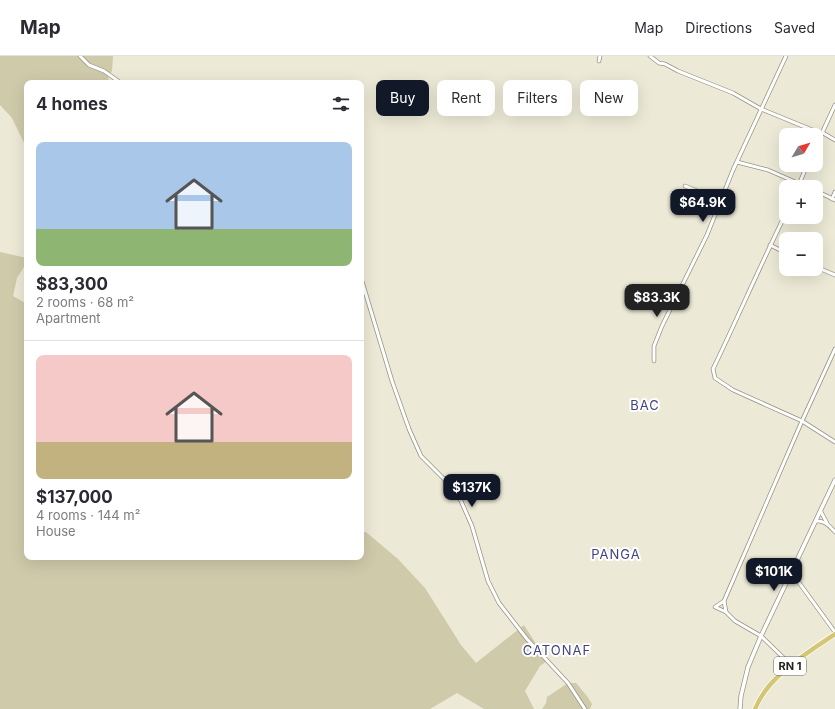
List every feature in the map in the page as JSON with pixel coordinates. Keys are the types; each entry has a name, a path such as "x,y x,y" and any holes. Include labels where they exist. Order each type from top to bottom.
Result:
{"main road":[{"name":"RN 1","path":"755,709 762,696 770,686 791,665 835,633"}],"street":[{"path":"80,56 89,66 104,71 117,80"},
{"path":"598,61 600,56"},
{"path":"650,56 659,63 665,64 678,71 733,93 761,109 809,128"},
{"path":"654,361 654,346 662,326 707,234 713,216 786,56"},
{"path":"823,131 835,105"},
{"path":"823,134 835,140"},
{"path":"737,162 768,170 789,180"},
{"path":"685,186 717,199 721,199"},
{"path":"823,194 834,199 835,192"},
{"path":"780,224 741,312 713,369 715,378 733,390 802,420 835,442"},
{"path":"770,245 779,250"},
{"path":"823,270 835,275"},
{"path":"364,288 392,381 409,429 421,456 452,488 461,501 472,526 488,581 499,603 527,639 568,683 584,709"},
{"path":"791,665 761,636 735,620 726,612 715,607 724,601 802,420 835,350"},
{"path":"740,709 741,696 748,666 835,480"},
{"path":"821,512 827,523 835,532"},
{"path":"816,521 820,520 827,523"},
{"path":"792,573 835,633"},
{"path":"724,601 726,612"}],"shaded area":[{"path":"0,56 113,56 112,71 108,76 109,80 24,80 24,143 12,118 0,105"},
{"path":"0,252 24,257 24,267 17,278 13,296 24,302 24,560 364,560 364,532 366,532 398,559 425,588 461,645 476,663 524,625 547,661 540,666 525,691 534,709 484,709 457,693 430,709 0,709"},
{"path":"568,683 576,683 587,696 592,704 590,709 542,709 546,703 547,697"}],"district":[{"name":"BAC","path":"645,405"},
{"name":"PANGA","path":"616,554"},
{"name":"CATONAF","path":"557,650"}]}
